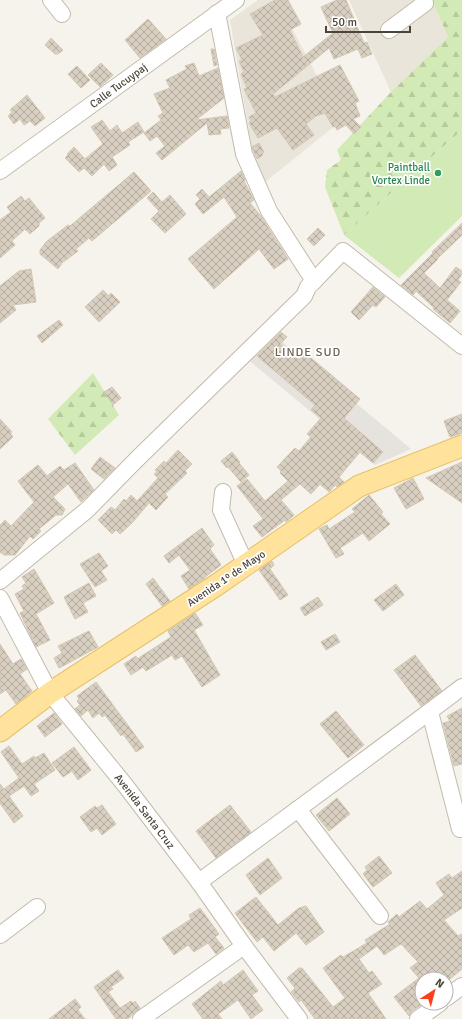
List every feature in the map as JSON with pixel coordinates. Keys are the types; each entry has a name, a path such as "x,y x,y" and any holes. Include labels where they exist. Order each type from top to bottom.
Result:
{"main road":[{"name":"Avenida 1º de Mayo","path":"0,730 50,693 246,564 359,486 462,446"}],"street":[{"path":"51,0 62,14"},
{"name":"Calle Tucuypaj","path":"0,172 217,12 236,0"},
{"path":"388,30 425,4 424,0"},
{"path":"217,12 244,154 269,211 314,282"},
{"path":"0,581 87,510 304,296 308,287 344,251 462,346"},
{"path":"223,492 221,510 246,564"},
{"name":"Avenida Santa Cruz","path":"0,598 50,693 125,785 199,882 244,946 299,1019"},
{"path":"199,882 358,766 462,687"},
{"path":"430,712 460,829"},
{"path":"298,809 380,916"},
{"path":"0,935 37,907"},
{"path":"141,1019 244,946"},
{"path":"418,1019 429,1011"}],"shaded area":[{"path":"258,0 277,0 341,121 265,182 252,149 230,20"},
{"path":"349,0 432,0 448,37 391,92"},
{"path":"273,334 411,449 375,465 246,358"}],"green space":[{"path":"432,0 462,0 462,130 344,235 325,187 327,170 341,160 337,150 391,92 448,37"},
{"name":"Paintball Vortex Linde","path":"462,130 462,216 399,278 344,235"},
{"path":"93,373 119,415 75,455 48,419"}],"building":[{"path":"275,0 288,0 301,24 290,30 303,57 333,33 321,7 337,0 346,0 364,43 367,42 372,54 362,58 358,49 334,59 329,48 273,94 275,97 340,65 359,101 355,103 360,116 353,119 361,127 354,134 346,125 337,130 335,126 333,127 325,113 316,116 306,124 314,135 293,150 277,128 258,138 249,123 251,121 249,117 256,113 244,89 247,88 241,74 244,72 239,61 242,60 236,48 263,35 250,14"},
{"path":"148,19 166,39 140,58 125,40"},
{"path":"51,38 63,50 58,54 55,54 45,45"},
{"path":"211,49 214,49 217,65 214,66"},
{"path":"101,63 113,75 100,87 88,75"},
{"path":"194,63 199,76 218,68 224,98 196,120 227,116 229,128 220,129 221,134 209,135 207,123 162,160 156,153 165,146 157,136 150,141 144,133 161,120 158,116 163,113 154,94 170,88 166,80 187,69 185,66"},
{"path":"77,66 90,80 81,88 68,74"},
{"path":"27,95 45,118 35,126 30,121 24,125 20,119 14,124 8,116 12,112 10,110"},
{"path":"102,120 110,131 117,125 122,133 138,122 144,132 128,142 130,145 112,157 117,165 109,171 104,164 92,176 84,168 79,172 65,158 74,147 85,159 103,144 91,127"},
{"path":"259,143 264,152 262,154 263,155 257,159 252,147"},
{"path":"241,171 245,180 244,181 254,200 250,203 260,215 288,259 274,269 259,249 214,289 188,259 237,217 224,197 203,214 195,204 200,199 196,195 202,189 209,197"},
{"path":"134,172 151,191 92,241 89,238 76,249 78,251 62,263 58,269 40,254 40,250 46,242 68,225 70,226"},
{"path":"153,192 162,202 170,195 186,214 165,233 151,219 159,211 147,198"},
{"path":"21,196 25,201 29,198 45,218 30,234 25,229 12,241 15,245 0,258 0,220 11,212 7,207"},
{"path":"462,223 462,235 438,258 432,252"},
{"path":"318,228 325,235 314,246 307,239"},
{"path":"433,253 438,259 424,273 440,288 456,267 462,271 462,274 458,280 461,282 447,300 460,311 450,323 433,309 434,308 416,291 413,295 401,285"},
{"path":"31,269 36,302 13,305 16,310 0,323 0,286 19,271"},
{"path":"373,287 385,297 376,307 373,305 359,320 351,312"},
{"path":"103,290 109,296 111,293 120,302 99,322 85,307"},
{"path":"59,320 63,325 42,343 37,336"},
{"path":"281,332 287,337 280,344 299,360 305,353 360,399 344,418 383,452 373,463 360,452 339,477 344,482 337,487 335,485 329,492 320,484 311,494 300,484 281,500 294,515 286,522 285,520 262,537 253,526 263,519 237,486 247,479 265,501 288,481 280,473 281,471 277,467 295,448 299,451 311,437 307,434 321,418 311,410 315,405 257,356"},
{"path":"112,387 121,398 113,405 104,392"},
{"path":"462,414 462,433 450,437 444,421"},
{"path":"0,419 12,432 10,433 13,437 0,449"},
{"path":"178,450 192,464 185,471 187,473 165,494 168,497 156,510 149,503 132,523 120,534 116,530 112,534 98,520 111,507 115,510 124,499 126,501 131,495 137,501 158,478 154,474 157,472 155,470 164,461 166,463"},
{"path":"232,452 249,475 241,482 221,461"},
{"path":"100,457 115,468 104,479 91,469"},
{"path":"462,462 462,503 426,478"},
{"path":"75,463 94,490 81,502 68,484 53,497 65,509 62,515 56,515 39,529 41,531 33,539 30,536 15,555 4,555 0,552 0,525 5,520 11,526 34,502 18,481 38,465 47,476 60,466 64,470"},
{"path":"413,478 424,499 406,509 394,488"},
{"path":"369,495 383,512 381,514 390,524 369,541 363,533 340,548 344,554 336,558 319,529 327,525 329,529 355,512 352,509"},
{"path":"202,528 214,545 210,549 221,565 189,589 181,576 190,570 179,555 169,563 164,556"},
{"path":"99,553 108,566 101,571 107,580 95,587 80,564"},
{"path":"272,561 274,565 270,569 288,595 280,600 259,570"},
{"path":"34,569 54,603 36,614 50,640 36,647 20,613 24,611 15,594 24,589 22,586 26,583 22,577"},
{"path":"153,578 170,601 162,606 146,584"},
{"path":"89,583 96,596 83,603 88,612 75,619 64,597"},
{"path":"396,584 404,595 383,611 374,600"},
{"path":"318,597 323,605 305,616 300,608"},
{"path":"195,613 203,625 194,630 220,675 202,687 182,656 175,660 172,655 146,671 143,667 131,675 124,664 136,656 137,659 171,637 168,631"},
{"path":"89,631 98,647 59,668 54,658 62,653 58,646"},
{"path":"335,634 340,642 326,650 321,642"},
{"path":"0,644 13,664 21,659 27,669 20,674 32,691 16,704 6,690 0,694"},
{"path":"415,655 442,691 421,706 394,670"},
{"path":"96,682 144,747 136,752 123,734 121,736 105,715 102,717 99,713 93,718 88,710 81,716 75,709 80,705 77,701 79,699 77,696"},
{"path":"462,708 462,764 454,766 443,723 450,721 447,716"},
{"path":"336,711 364,745 348,758 320,724"},
{"path":"54,713 62,724 45,737 37,726"},
{"path":"9,746 22,764 34,756 35,758 44,753 55,770 34,784 39,791 31,796 24,786 9,796 23,816 14,823 0,803 0,784 4,789 19,778 1,752"},
{"path":"74,747 91,770 78,780 72,771 63,777 52,763"},
{"path":"337,798 350,814 329,831 316,815"},
{"path":"102,805 116,824 102,835 97,828 91,832 80,817 95,806 97,808"},
{"path":"230,805 251,832 216,858 196,831"},
{"path":"379,856 392,873 373,887 363,874 367,870 365,867"},
{"path":"268,858 282,878 260,895 246,875"},
{"path":"462,871 462,908 444,920 458,936 462,934 462,969 454,976 454,971 414,971 414,972 410,968 418,962 401,944 384,955 377,946 359,959 369,973 372,971 382,984 368,993 386,1019 315,1019 301,1000 299,1002 291,992 295,988 287,978 299,968 302,968 333,1007 345,998 323,968 341,955 343,957 367,943 365,940 390,924 388,922 397,914 399,917 420,901 427,909 444,895 436,883 449,874 452,878"},
{"path":"256,897 278,925 299,908 306,906 324,932 306,945 296,933 274,951 263,937 257,942 235,913"},
{"path":"200,908 219,934 215,937 224,948 216,954 208,943 194,952 188,945 174,955 162,938 191,919 189,915"},
{"path":"118,970 124,978 111,987 113,989 108,992 120,1008 131,1001 133,1003 135,1001 140,1008 128,1019 116,1019 94,987"},
{"path":"243,970 258,991 252,995 263,1010 251,1019 238,1000 218,1014 222,1019 203,1019 192,1004 221,981 223,985"},
{"path":"414,982 414,1010 409,1016 394,997"},
{"path":"75,999 81,1007 78,1010 85,1019 49,1019"}],"place":[{"name":"Paintball Vortex Linde","path":"438,173"}],"district":[{"name":"LINDE SUD","path":"308,352"}]}
